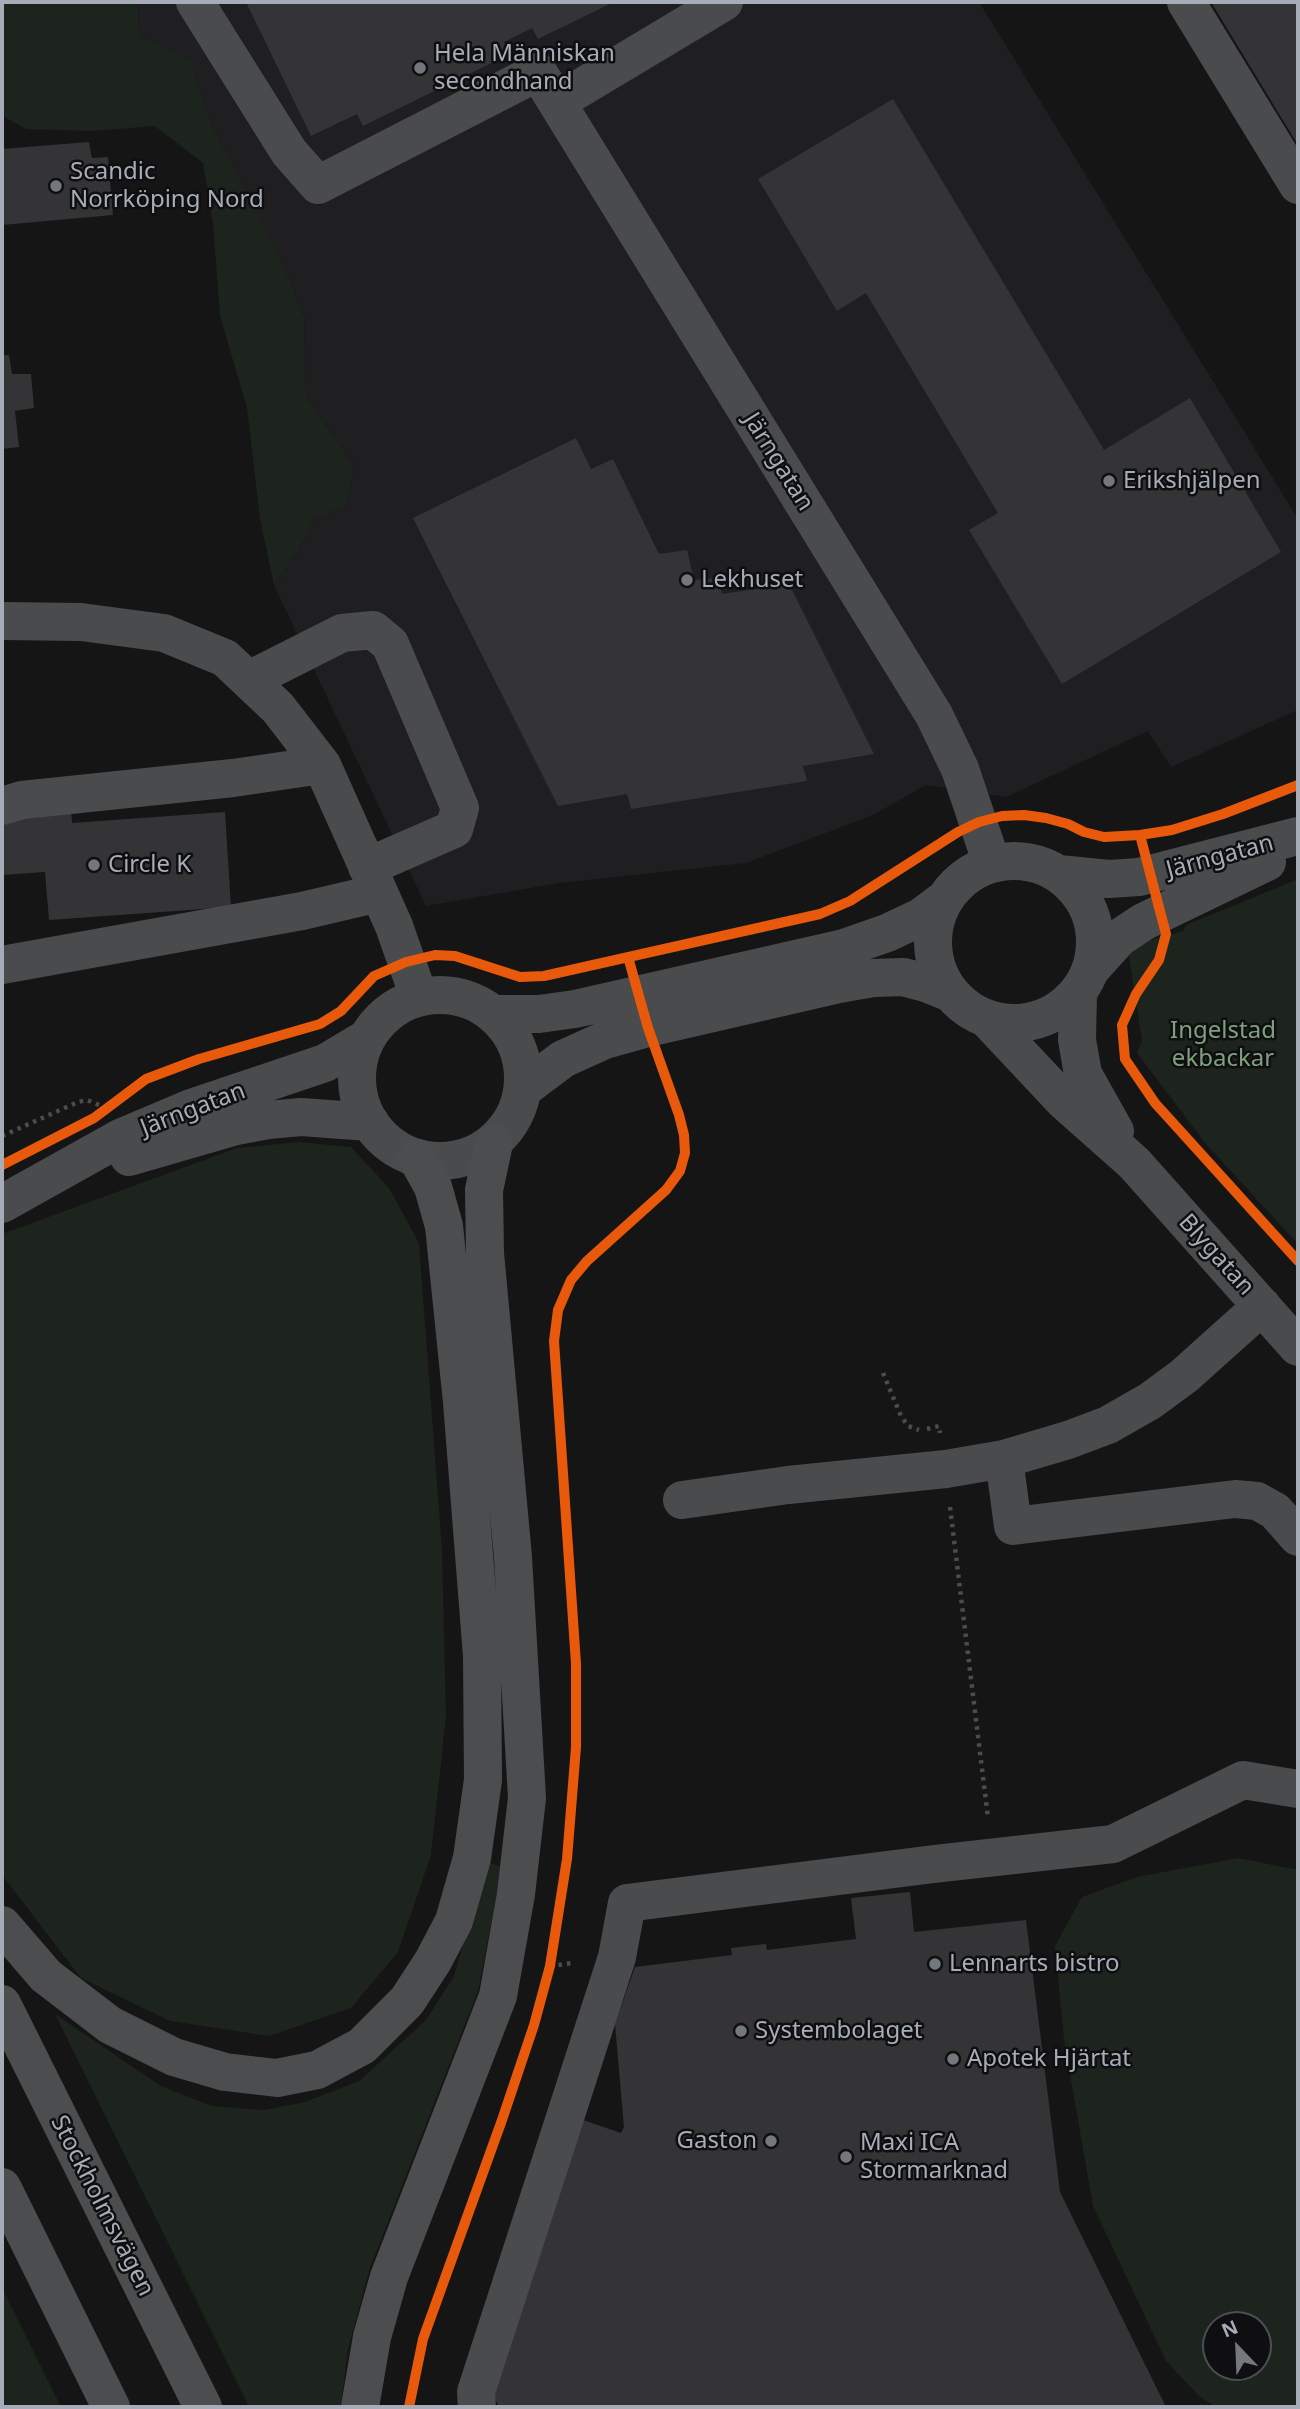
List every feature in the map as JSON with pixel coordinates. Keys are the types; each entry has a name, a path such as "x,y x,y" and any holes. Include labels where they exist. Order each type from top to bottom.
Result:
{"highway":[{"path":"360,2407 372,2337 389,2277 498,1996 516,1894 527,1798 513,1557 485,1253 484,1190 494,1143"},
{"path":"2,1925 46,1976 110,2025 174,2057 225,2072 277,2078 317,2070 362,2046 407,2001 438,1951 454,1920 472,1857 483,1780 482,1656 462,1402 444,1226 433,1187 417,1158"},
{"name":"Stockholmsvägen","path":"2,2004 203,2407"},
{"path":"2,2187 111,2407"}],"street":[{"path":"195,2 289,152 318,185 547,87 724,2"},
{"path":"1186,2 1298,184"},
{"name":"Järngatan","path":"547,87 934,715 960,769 992,864"},
{"path":"2,621 81,622 164,633 225,658 278,708 322,765 394,926 418,998"},
{"path":"2,965 302,911 373,880 454,829 460,808 390,643 373,630 342,633 249,680"},
{"path":"2,806 22,800 233,778 322,765"},
{"name":"Järngatan","path":"1059,874 1109,879 1139,877 1298,836"},
{"name":"Järngatan","path":"1085,981 1119,938 1143,922 1298,845"},
{"path":"494,1014 539,1014 575,1009 844,948 887,933 921,917 945,899 965,877 992,864 1015,861 1038,864 1059,874 1079,892 1091,915 1096,942 1085,981 1052,1014 1020,1024 987,1019 967,1009 951,993 938,972 933,947 935,922 945,899"},
{"path":"523,1089 563,1059 605,1040 839,984 873,978 903,977 951,993"},
{"name":"Blygatan","path":"1085,981 1077,1040 1083,1074 1134,1163"},
{"path":"438,995 458,996 477,1003 494,1014 512,1035 523,1061 523,1089 513,1119 494,1143 476,1154 457,1160 437,1161 417,1158 399,1150 383,1138 370,1122 361,1103 357,1081 359,1059 367,1038 381,1021 398,1006 418,998 438,995"},
{"name":"Blygatan","path":"987,1019 1064,1101 1134,1163 1298,1347"},
{"name":"Järngatan","path":"13,1198 120,1138 191,1108 326,1063 367,1038"},
{"name":"Järngatan","path":"13,1198 132,1156 236,1126 301,1117 370,1122"},
{"path":"682,1500 788,1485 946,1469 1004,1459 1068,1440 1108,1425 1150,1401 1184,1376 1262,1306"},
{"path":"1004,1459 1013,1526 1235,1499 1257,1501 1275,1510 1298,1537"},
{"path":"477,2407 476,2392 617,1957 627,1903 1113,1844 1242,1780 1298,1789"}],"path":[{"path":"2,1136 78,1102 94,1102 105,1110"},
{"path":"883,1373 908,1426 920,1431 939,1426 993,1857"}],"shaded area":[{"path":"138,2 979,2 1298,519 1298,710 1171,767 1148,731 1006,797 926,785 873,815 746,863 559,883 426,906 274,585 296,554 314,520 347,505 354,465 306,397 304,317 279,254 209,119 191,62 139,36"}],"green space":[{"path":"2,2 138,2 139,36 191,61 209,119 279,254 304,317 306,397 354,465 347,505 314,520 296,554 274,585 260,519 247,408 220,316 213,224 203,163 155,126 92,131 26,129 2,116"},
{"name":"Ingelstad ekbackar","path":"1298,879 1298,1244 1206,1144 1137,1053 1142,1041 1127,944 1183,931 1186,925"},
{"path":"299,1142 351,1147 389,1188 419,1243 442,1550 446,1716 431,1855 398,1952 351,2008 269,2036 170,2021 81,1978 2,1875 2,1234 237,1148"},
{"path":"1238,1858 1298,1870 1298,2407 1216,2407 1200,2397 1166,2361 1093,2206 1064,2040 1055,1946 1082,1897 1137,1877"},
{"path":"487,1862 502,1867 478,1991 370,2268 348,2349 341,2407 249,2407 55,2014 161,2086 212,2106 264,2110 305,2102 359,2081 426,2020 454,1976"},
{"path":"2,2288 61,2407 2,2407"}],"building":[{"path":"246,2 614,2 538,39 532,28 504,42 510,54 363,126 357,114 311,136"},
{"path":"1211,2 1298,2 1298,145"},
{"name":"Erikshjälpen","path":"893,99 1104,450 1190,398 1281,552 1062,684 969,530 998,513 866,293 837,311 758,179"},
{"name":"Scandic Norrköping Nord","path":"89,142 92,158 108,157 113,215 2,225 2,149"},
{"path":"2,355 9,355 12,374 31,374 34,408 15,411 19,447 2,449"},
{"path":"576,438 591,469 613,459 659,554 687,550 694,580 719,578 722,594 789,584 874,754 803,766 807,781 631,809 627,794 558,806 413,518"},
{"path":"71,808 72,823 225,812 231,907 49,920 45,872 2,875 2,814"},
{"path":"910,1892 914,1932 1026,1920 1060,2192 1166,2407 499,2407 491,2390 583,2120 621,2133 624,2127 615,2024 635,1967 732,1955 731,1948 766,1944 767,1950 856,1939 851,1898"}],"cycle path":[{"path":"2,1165 94,1118 146,1079 199,1059 320,1024 341,1011 374,976 406,962 435,955 455,956 520,977 544,976 820,914 850,901 958,832 979,822 1002,816 1046,818 1104,837 1140,835 1172,830 1223,814 1298,785"},
{"path":"1140,835 1166,934 1159,960 1136,994 1122,1025 1125,1059 1155,1103 1298,1261"},
{"path":"409,2407 423,2339 534,2025 550,1966 567,1859 576,1747 576,1664 554,1341 558,1310 571,1280 587,1261 666,1190 680,1171 685,1153 679,1115 648,1028 628,957"}],"place":[{"name":"Hela Människan secondhand","path":"420,68"},
{"name":"Scandic Norrköping Nord","path":"56,186"},
{"name":"Erikshjälpen","path":"1109,481"},
{"name":"Lekhuset","path":"687,580"},
{"name":"Circle K","path":"94,865"},
{"name":"Lennarts bistro","path":"935,1964"},
{"name":"Systembolaget","path":"741,2031"},
{"name":"Apotek Hjärtat","path":"953,2059"},
{"name":"Gaston","path":"771,2141"},
{"name":"Maxi ICA Stormarknad","path":"846,2157"}]}
